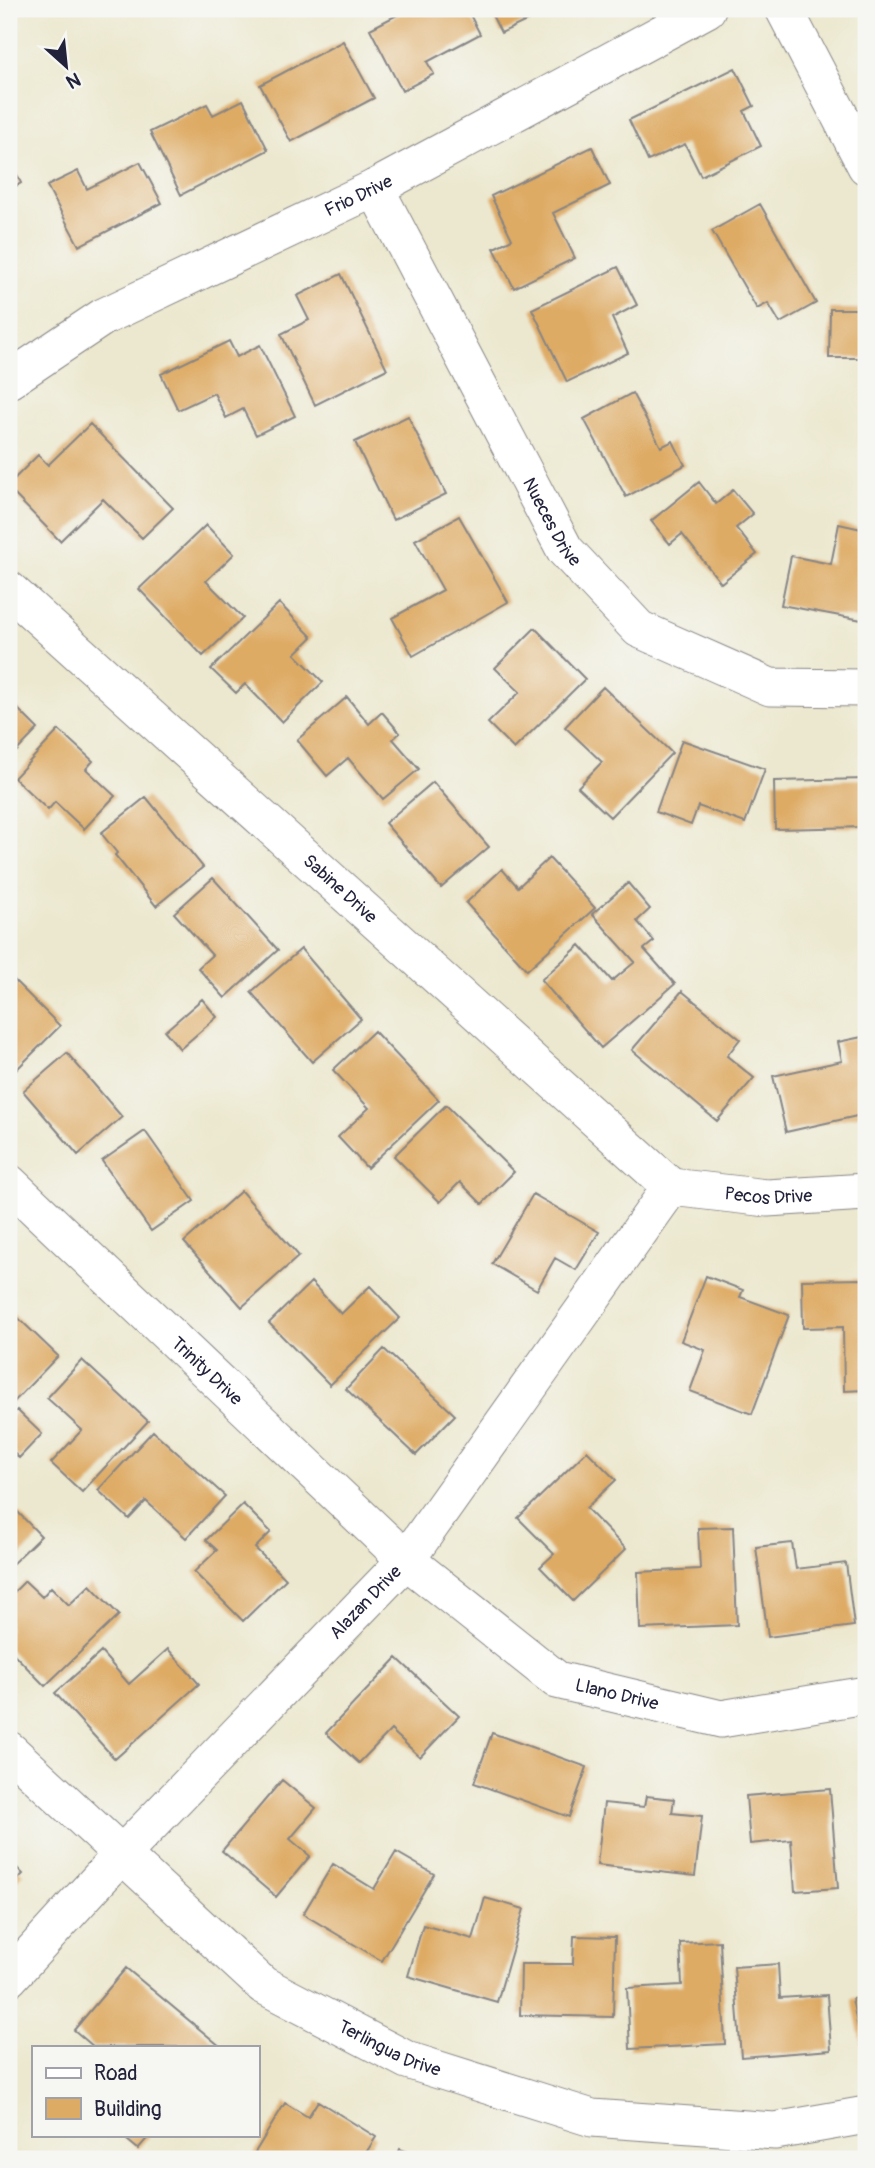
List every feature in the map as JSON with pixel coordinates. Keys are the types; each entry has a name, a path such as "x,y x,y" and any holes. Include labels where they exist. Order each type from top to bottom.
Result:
{"street":[{"name":"Frio Drive","path":"9,380 103,317 375,188 707,9"},
{"path":"784,9 866,166"},
{"name":"Nueces Drive","path":"375,188 565,550 639,629 770,687 866,688"},
{"name":"Sabine Drive","path":"9,590 671,1187"},
{"name":"Trinity Drive","path":"9,1183 406,1560"},
{"name":"Pecos Drive","path":"671,1187 767,1198 866,1192"},
{"name":"Alazan Drive","path":"9,1978 122,1854 406,1560 671,1187"},
{"name":"Llano Drive","path":"406,1560 557,1680 721,1719 866,1695"},
{"name":"Terlingua Drive","path":"9,1749 263,1984 407,2060 592,2118 775,2131 866,2115"}],"building":[{"path":"396,9 467,9 480,34 427,62 434,74 402,91 370,29 399,14"},
{"path":"489,9 552,9 501,33"},
{"path":"343,41 374,98 291,142 260,85"},
{"path":"735,68 754,106 744,111 761,146 701,176 685,144 648,161 629,120"},
{"path":"243,100 268,150 181,195 150,132 207,104 213,115"},
{"path":"592,147 610,185 553,213 575,258 514,288 494,248 512,239 491,196"},
{"path":"9,159 21,183 9,190"},
{"path":"140,162 162,203 79,246 47,186 78,171 87,189"},
{"path":"760,204 816,303 780,323 768,303 757,309 712,231"},
{"path":"618,267 637,305 612,318 628,353 567,382 532,309"},
{"path":"341,274 387,369 315,405 281,334 309,320 297,296"},
{"path":"830,309 866,309 866,358 829,358"},
{"path":"229,341 237,357 260,345 295,416 256,435 243,409 226,418 214,393 178,410 161,374"},
{"path":"632,393 661,447 673,441 685,465 626,497 584,419"},
{"path":"408,416 446,494 393,520 355,442"},
{"path":"90,424 173,508 142,538 103,499 60,541 9,489 9,484 38,455 48,465"},
{"path":"699,482 716,504 733,490 753,514 736,528 757,554 721,583 682,534 670,544 651,521"},
{"path":"459,516 508,602 413,656 392,618 443,590 415,540"},
{"path":"839,524 866,530 866,600 862,620 781,605 791,556 831,564"},
{"path":"206,525 234,554 206,581 243,618 203,656 139,589"},
{"path":"279,603 312,637 295,654 323,682 282,722 245,684 236,693 211,669"},
{"path":"535,628 585,679 514,749 488,723 520,692 495,668"},
{"path":"603,687 672,753 610,817 578,787 602,762 565,727"},
{"path":"347,697 369,724 382,712 400,733 393,739 419,769 383,799 348,758 327,776 297,740"},
{"path":"9,700 38,729 9,759"},
{"path":"59,730 93,761 86,769 115,796 84,829 55,802 48,810 14,778"},
{"path":"682,740 765,769 745,823 698,806 691,825 656,812"},
{"path":"866,779 866,827 775,829 774,781"},
{"path":"433,782 489,847 441,888 385,823"},
{"path":"146,797 203,867 156,906 101,833"},
{"path":"549,858 595,908 527,970 466,903 502,869 518,887"},
{"path":"213,878 278,950 225,998 198,968 212,955 174,913"},
{"path":"628,883 650,909 637,921 654,941 644,949 675,984 601,1048 541,980 580,945 612,981 635,962 592,914"},
{"path":"301,949 361,1019 312,1062 251,992"},
{"path":"9,975 60,1026 9,1077"},
{"path":"682,991 740,1039 727,1056 754,1078 717,1121 632,1050"},
{"path":"202,999 217,1017 180,1049 165,1031"},
{"path":"374,1031 439,1100 367,1168 338,1137 369,1108 333,1070"},
{"path":"862,1037 866,1056 866,1114 786,1132 773,1076 842,1061 838,1042"},
{"path":"67,1053 122,1117 78,1155 23,1091"},
{"path":"446,1105 514,1172 482,1204 460,1182 440,1202 394,1156"},
{"path":"145,1131 194,1201 151,1231 102,1161"},
{"path":"241,1191 299,1256 242,1307 184,1242"},
{"path":"533,1194 599,1232 576,1270 555,1258 537,1290 492,1264"},
{"path":"706,1276 743,1290 740,1297 789,1315 752,1414 690,1391 705,1350 681,1341"},
{"path":"866,1279 866,1390 844,1391 843,1327 803,1328 802,1280"},
{"path":"311,1282 341,1314 370,1286 400,1318 330,1385 269,1323"},
{"path":"9,1309 58,1356 9,1407"},
{"path":"384,1349 455,1415 416,1455 346,1389"},
{"path":"82,1360 148,1421 82,1492 51,1463 82,1430 47,1398"},
{"path":"17,1410 42,1434 19,1458 9,1448 9,1418"},
{"path":"153,1431 225,1496 186,1538 146,1501 129,1519 98,1490"},
{"path":"587,1451 616,1480 586,1508 626,1549 573,1601 540,1567 554,1554 518,1518"},
{"path":"9,1503 41,1536 9,1567"},
{"path":"243,1504 271,1532 255,1548 286,1579 243,1621 194,1572 217,1550 206,1540"},
{"path":"733,1527 737,1625 640,1629 638,1572 700,1569 698,1528"},
{"path":"792,1543 796,1569 846,1563 854,1626 768,1637 756,1547"},
{"path":"25,1581 42,1597 51,1587 69,1605 90,1585 119,1615 45,1686 9,1649 9,1597"},
{"path":"168,1649 199,1684 115,1759 55,1693 101,1652 129,1684"},
{"path":"397,1658 459,1716 420,1757 391,1730 359,1763 326,1733"},
{"path":"492,1733 587,1767 569,1817 474,1783"},
{"path":"282,1780 316,1808 290,1839 310,1856 276,1897 222,1851"},
{"path":"830,1789 838,1888 795,1891 791,1840 750,1844 746,1796"},
{"path":"646,1796 674,1799 672,1813 702,1816 695,1876 597,1865 604,1803 644,1807"},
{"path":"396,1852 434,1874 382,1961 303,1914 333,1864 374,1889"},
{"path":"9,1860 23,1874 9,1888"},
{"path":"485,1898 524,1909 497,2002 408,1976 423,1925 473,1939"},
{"path":"574,1936 615,1937 613,2017 520,2015 521,1964 573,1964"},
{"path":"720,1941 725,2044 630,2049 627,1988 682,1985 680,1943"},
{"path":"778,1964 780,1998 827,1995 831,2050 741,2057 734,1967"},
{"path":"126,1968 220,2046 93,2046 74,2030"},
{"path":"866,1996 866,2047 862,2048 852,1999"},
{"path":"318,2101 376,2137 362,2159 251,2159 285,2103 308,2117"},
{"path":"122,2136 149,2136 138,2149"},
{"path":"400,2149 426,2159 396,2159"}]}
